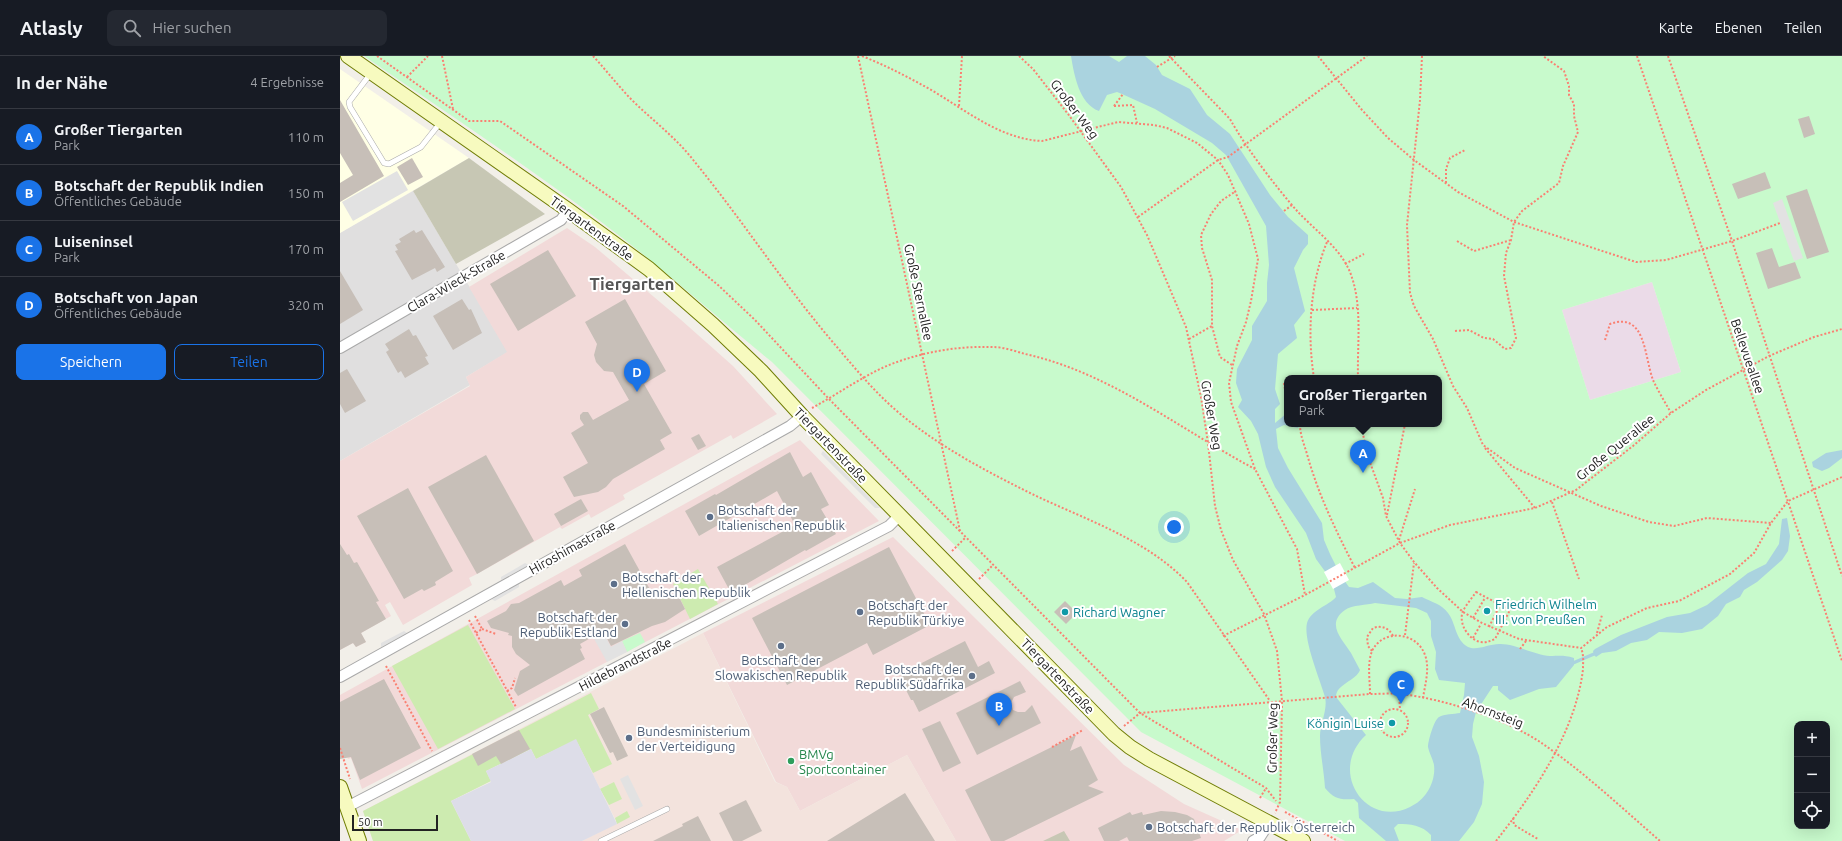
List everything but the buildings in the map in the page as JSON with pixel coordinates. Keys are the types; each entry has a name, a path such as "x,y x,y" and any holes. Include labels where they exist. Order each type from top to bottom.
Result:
{"main road":[{"name":"Tiergartenstraße","path":"348,56 568,210 649,269 680,295 805,413 899,516 1119,738 1149,759 1272,818 1303,841"},
{"path":"345,784 347,807 359,841"}],"street":[{"name":"Clara-Wieck-Straße","path":"340,348 561,220 568,210"},
{"name":"Hiroshimastraße","path":"340,677 790,426 805,413"},
{"name":"Hildebrandstraße","path":"347,807 889,526 899,516"},
{"path":"1253,841 1260,837 1272,818"}],"lane":[{"path":"372,73 349,102 350,107 384,163 389,164 421,147 442,121"},
{"path":"601,841 667,809"}],"path":[{"path":"377,56 468,121 500,121 622,206 718,285 755,320 829,399 960,533 1140,713 1266,788 1276,801"},
{"path":"407,77 428,56"},
{"path":"442,56 453,110"},
{"path":"593,56 628,97 662,126 694,160 804,309 864,379 904,417 941,444 1026,491 1067,509 1156,554 1174,568 1187,582 1223,636 1270,701"},
{"name":"Große Sternallee","path":"858,56 923,354 960,533"},
{"path":"862,56 902,74 959,106 985,123 1011,136 1042,141 1118,122 1137,122 1167,128 1196,143 1218,160 1236,191 1254,240 1258,259 1249,308 1233,365 1230,383 1231,402 1255,469 1297,549 1305,595"},
{"path":"959,106 962,56"},
{"name":"Großer Weg","path":"1019,56 1033,69 1082,132 1121,187 1138,217 1157,258 1189,339 1208,443 1215,506 1221,530 1233,560 1264,614 1277,650 1282,701 1280,802 1272,818"},
{"path":"1169,56 1230,118 1246,143 1292,205 1339,252 1350,272 1358,308 1358,375"},
{"path":"1157,67 1175,56"},
{"path":"1318,56 1336,79 1388,138 1414,160 1446,183 1514,222 1636,262 1666,260 1703,250 1780,223"},
{"path":"1138,217 1218,160 1228,157 1367,56"},
{"path":"1422,56 1420,100 1407,225 1410,293 1414,306 1433,339 1453,386 1467,408 1483,445 1535,508"},
{"path":"1455,331 1469,330 1484,338 1493,339 1505,349 1511,348 1516,338 1504,276 1506,252 1511,240 1514,222 1522,211 1548,193 1559,183 1563,166 1578,132 1574,116 1574,104 1569,95 1569,86 1564,71 1543,56"},
{"name":"Bellevueallee","path":"1637,56 1842,661"},
{"name":"Bellevueallee","path":"1668,56 1732,241 1842,576"},
{"path":"1122,94 1114,106 1133,105 1137,122"},
{"path":"1446,183 1446,169 1450,158 1466,150"},
{"path":"1233,365 1220,357 1212,326 1212,280 1202,248 1201,235 1211,214 1221,201 1236,191"},
{"path":"1284,211 1292,205"},
{"path":"1457,241 1474,251 1511,240"},
{"path":"1314,375 1311,348 1312,310 1319,262 1327,241"},
{"path":"1345,264 1364,254"},
{"path":"1312,310 1358,308"},
{"path":"1606,340 1610,324 1621,320 1632,323 1639,331 1654,380 1671,413"},
{"path":"1189,339 1212,326"},
{"name":"Große Querallee","path":"1223,636 1345,574 1399,542 1450,525 1535,508 1552,502 1570,493 1597,475 1671,413 1706,390 1769,356 1814,337 1842,329"},
{"path":"805,413 896,362 923,354 959,347 994,346 1039,357 1108,383 1141,401 1208,443 1255,469"},
{"path":"1300,427 1300,435 1328,515 1355,568"},
{"path":"1362,427 1367,454 1383,498 1386,516 1399,542 1437,588 1463,612 1499,631 1526,641 1581,648 1597,634 1647,608 1679,601 1730,574 1754,553 1771,523 1788,501 1842,477"},
{"path":"1386,516 1404,427"},
{"path":"1483,445 1514,468 1570,493 1649,522 1674,526 1707,518 1771,523"},
{"path":"1399,542 1415,489"},
{"path":"1552,502 1579,579"},
{"path":"951,552 965,538"},
{"path":"1405,635 1414,562"},
{"path":"978,580 993,565"},
{"path":"1476,592 1485,598 1510,610 1495,639 1487,642 1479,642 1472,638 1463,626 1463,612 1476,592"},
{"path":"1473,618 1485,598"},
{"path":"1489,626 1500,605"},
{"path":"1597,634 1602,615"},
{"path":"475,616 482,629 496,634"},
{"path":"469,620 518,710"},
{"path":"1472,638 1482,623"},
{"path":"1372,651 1368,646 1367,638 1373,628 1384,627 1393,636"},
{"path":"476,633 482,629"},
{"path":"1370,694 1369,665 1372,651 1381,641 1393,636 1405,635 1414,639 1425,654 1427,664 1423,698"},
{"path":"1520,649 1526,641"},
{"path":"1496,841 1513,818 1554,753 1575,706 1580,686 1583,663 1583,652 1581,648"},
{"path":"386,666 434,754"},
{"path":"507,691 512,688 515,678"},
{"name":"Ahornsteig","path":"1140,713 1270,701 1370,694 1399,694 1423,698 1476,712 1525,734 1543,744 1600,788 1660,841"},
{"path":"1399,694 1400,710"},
{"path":"1391,709 1400,710 1404,712 1408,720 1404,733 1396,737 1387,736 1381,730 1379,721 1383,713 1391,709"},
{"path":"1120,729 1140,713"},
{"path":"1052,747 1083,730"},
{"path":"340,748 350,775 345,784"},
{"path":"1260,798 1266,788"},
{"path":"1285,812 1338,841"},
{"path":"1513,818 1514,825"},
{"path":"1509,824 1514,825 1538,839"}],"shaded area":[{"path":"340,69 469,158 340,233"},
{"path":"469,158 545,214 456,264 413,191"},
{"path":"397,171 408,190 353,221 342,202"},
{"path":"413,191 508,352 466,377 470,385 340,461 340,233"},
{"path":"1782,199 1803,258 1794,261 1773,203"},
{"path":"567,228 595,247 680,319 733,366 777,414 733,439 731,435 623,495 625,499 591,518 589,514 562,529 560,527 469,578 472,585 403,625 390,602 385,605 391,616 361,633 366,642 356,647 353,643 340,650 340,461 470,386 466,377 507,352 469,287"},
{"path":"1652,282 1681,372 1590,400 1562,310"},
{"path":"800,440 879,521 362,789 351,758 348,759 340,741 340,695"},
{"path":"823,451 880,508 875,508 821,454"},
{"path":"893,537 1124,765 1184,804 1242,830 1224,841 956,841 907,755 800,811 787,787 776,782 703,633"},
{"path":"525,563 529,565 501,580 501,577"},
{"path":"519,583 519,587 495,601 491,599"},
{"path":"404,631 407,633 381,647 381,643"},
{"path":"603,632 611,647 622,641 627,652 607,662 593,637"},
{"name":"Bundesministerium der Verteidigung","path":"703,633 775,782 787,787 800,811 907,755 956,841 582,841 617,823 576,740 536,759 531,749 486,771 491,781 451,801 471,841 373,841 363,811"},
{"path":"576,739 617,824 582,841 471,841 451,801 491,782 486,771 531,749 536,759"},
{"path":"628,775 643,806 635,810 620,779"},
{"path":"1064,831 1070,841 1043,841"}],"green space":[{"path":"364,56 1842,56 1842,841 1345,841 1141,732 772,362 621,237 526,167","holes":["1652,282 1681,372 1590,400 1562,310"]},
{"path":"698,569 718,604 690,619 673,584"},
{"path":"468,625 515,709 438,749 392,666"},
{"path":"640,633 645,642 627,652 622,641"},
{"path":"591,693 599,709 588,715 612,764 593,773 576,740 536,759 531,749 486,771 491,781 451,801 471,841 373,841 363,811"},
{"path":"614,782 622,799 609,805 600,789"},
{"path":"627,811 630,817 617,824 615,818"}],"water":[{"path":"1071,56 1109,56 1119,62 1127,56 1145,56 1156,65 1162,75 1190,89 1207,115 1230,134 1270,195 1288,217 1308,235 1308,244 1303,250 1294,268 1305,311 1294,325 1297,338 1278,354 1275,389 1280,404 1275,409 1275,423 1284,416 1284,425 1276,429 1278,448 1288,468 1322,523 1324,540 1341,576 1349,587 1358,588 1373,582 1395,598 1407,599 1422,597 1443,607 1451,617 1458,636 1468,647 1479,648 1495,644 1505,644 1537,654 1574,658 1574,665 1556,687 1539,689 1510,700 1498,690 1498,686 1493,686 1476,712 1472,737 1479,756 1484,782 1482,804 1474,822 1459,841 1431,841 1431,835 1424,829 1411,825 1398,824 1394,828 1399,841 1386,841 1359,818 1358,803 1354,799 1334,797 1325,788 1320,736 1326,702 1307,639 1306,630 1307,623 1312,615 1336,597 1332,581 1316,559 1306,533 1275,487 1266,467 1258,434 1251,421 1238,407 1242,400 1236,383 1237,369 1252,340 1252,326 1267,301 1269,265 1266,226 1226,155 1212,143 1155,109 1117,92 1107,95 1099,111 1087,102 1082,95 1076,79","holes":["1375,603 1416,608 1427,613 1431,621 1431,636 1436,652 1435,669 1439,680 1465,683 1460,713 1441,716 1437,719 1433,726 1428,747 1434,765 1433,778 1429,790 1421,800 1410,807 1394,812 1379,810 1366,803 1357,793 1351,779 1350,765 1355,749 1366,735 1336,697 1339,689 1355,677 1360,670 1340,637 1336,626 1336,621 1339,615 1345,610 1360,605"]},
{"path":"1842,450 1842,458 1829,468 1822,471 1813,467 1812,462 1826,453"},
{"path":"1787,518 1790,536 1788,551 1782,560 1757,582 1744,590 1740,597 1726,604 1718,616 1702,629 1682,633 1659,632 1647,640 1631,643 1616,651 1602,653 1596,657 1594,655 1593,651 1595,649 1621,635 1667,617 1690,613 1707,605 1748,573 1766,564 1779,544 1782,519"}],"pier":[{"path":"1340,563 1349,580 1333,589 1324,572"}],"waterway":[{"path":"1573,663 1594,654"}],"place":[{"name":"Botschaft von Japan","path":"637,392"},
{"name":"Großer Tiergarten","path":"1363,473"},
{"name":"Botschaft der Italienischen Republik","path":"710,517"},
{"name":"Botschaft der Hellenischen Republik","path":"614,584"},
{"name":"Friedrich Wilhelm III. von Preußen","path":"1487,611"},
{"name":"Botschaft der Republik Türkiye","path":"860,612"},
{"name":"Richard Wagner","path":"1065,612"},
{"name":"Botschaft der Republik Estland","path":"625,624"},
{"name":"Botschaft der Slowakischen Republik","path":"781,646"},
{"name":"Botschaft der Republik Südafrika","path":"972,676"},
{"name":"Luiseninsel","path":"1401,704"},
{"name":"Königin Luise","path":"1392,723"},
{"name":"Botschaft der Republik Indien","path":"999,726"},
{"name":"Bundesministerium der Verteidigung","path":"629,738"},
{"name":"BMVg Sportcontainer","path":"791,761"},
{"name":"Botschaft der Republik Österreich","path":"1149,827"}],"district":[{"name":"Tiergarten","path":"632,284"}]}
